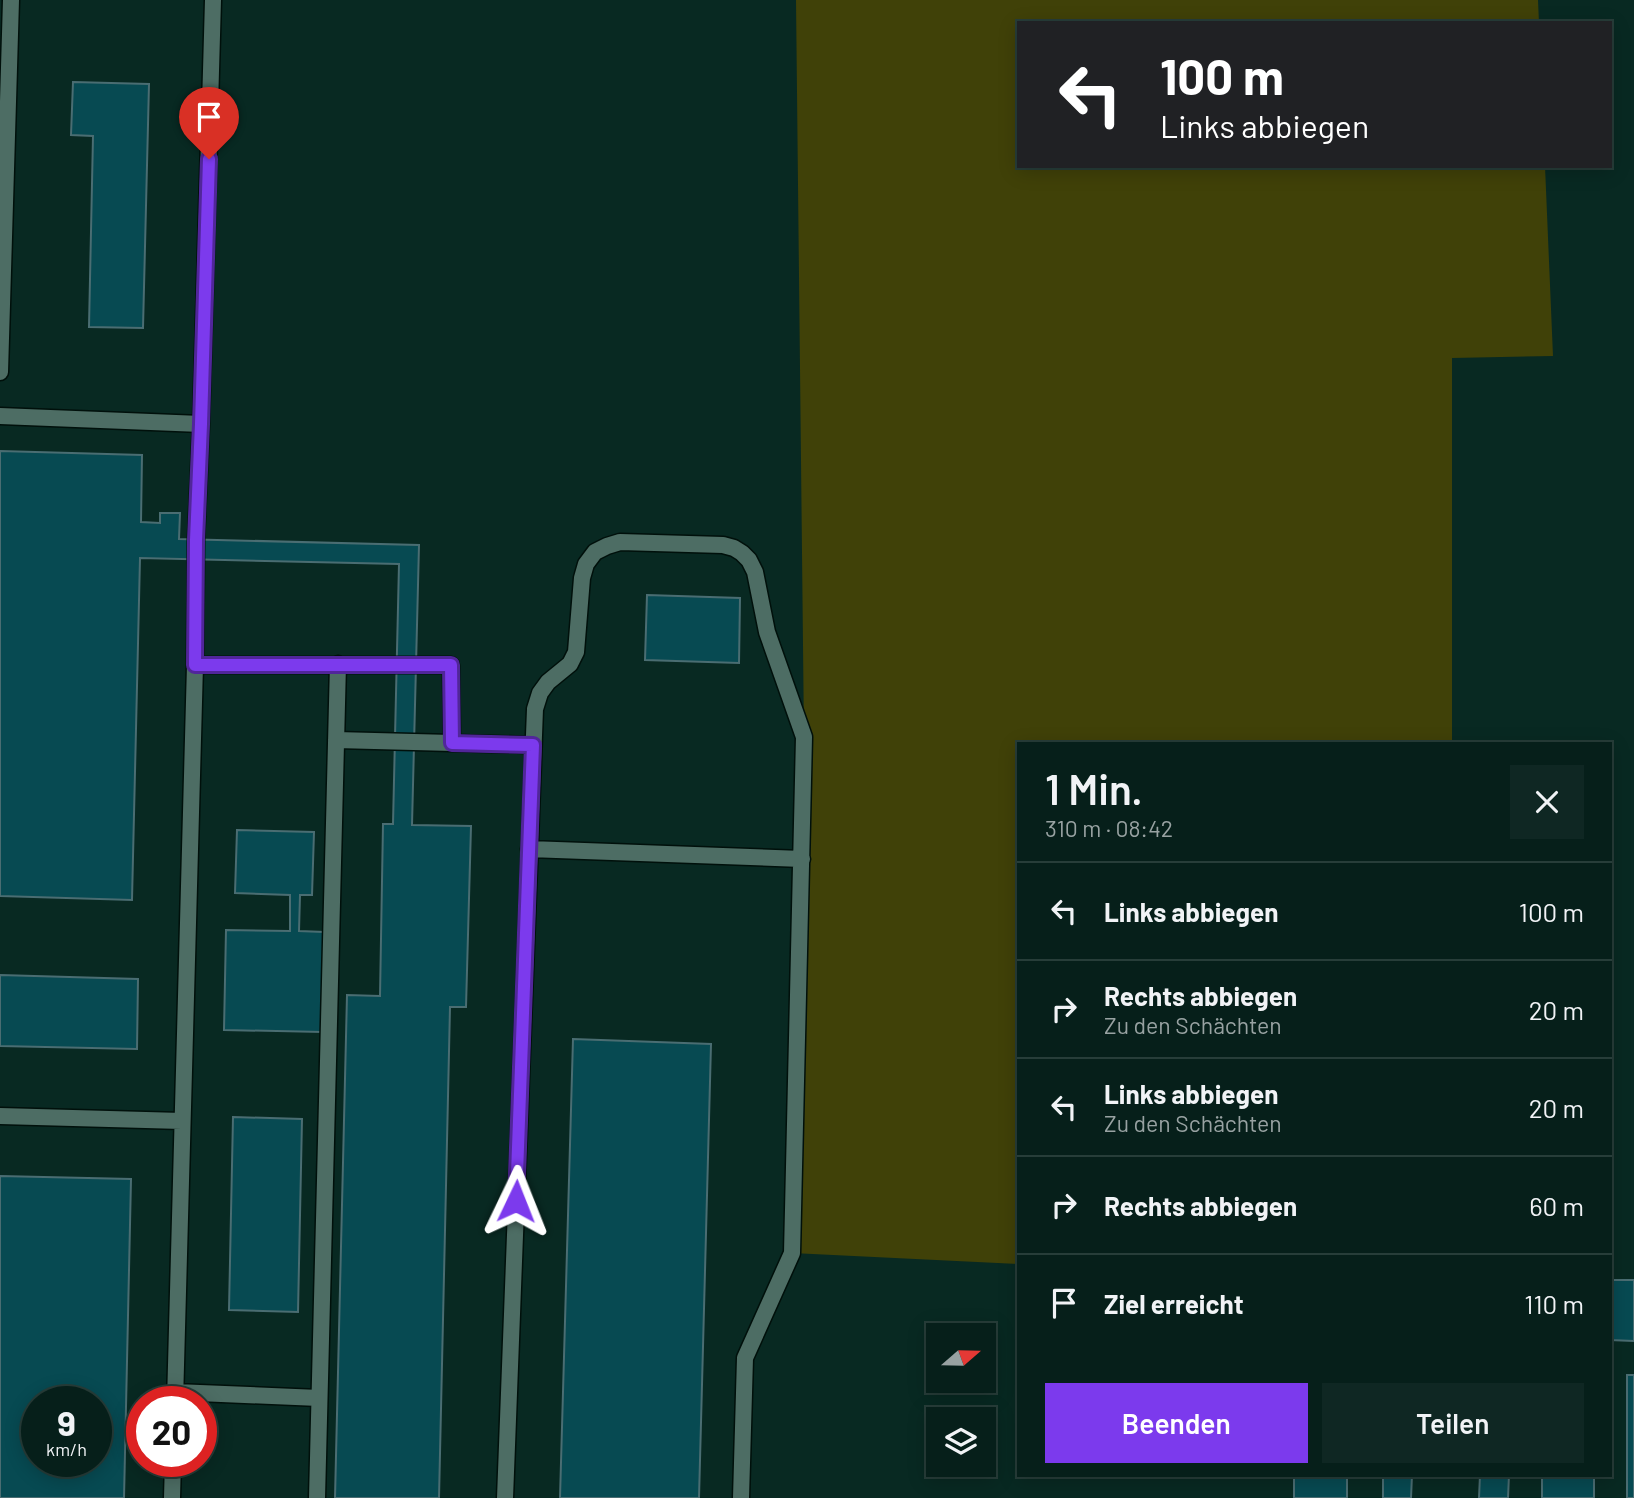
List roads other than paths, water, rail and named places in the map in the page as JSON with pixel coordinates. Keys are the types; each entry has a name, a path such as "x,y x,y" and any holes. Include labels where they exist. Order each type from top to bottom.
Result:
{"lane":[{"path":"0,372 11,0"},
{"path":"175,1386 196,540 213,0"},
{"path":"0,416 201,424"},
{"path":"505,1498 534,709 548,682 570,664 576,652 582,579 586,564 595,552 620,542 723,545 734,548 749,560 755,572 767,632 804,737 792,1253 745,1358 741,1498"},
{"path":"317,1498 338,664"},
{"path":"195,665 451,665 452,743"},
{"path":"336,740 533,745"},
{"path":"529,849 802,859"},
{"path":"0,1116 182,1121"},
{"path":"217,1397 319,1398"},
{"path":"172,1498 173,1477"}]}
